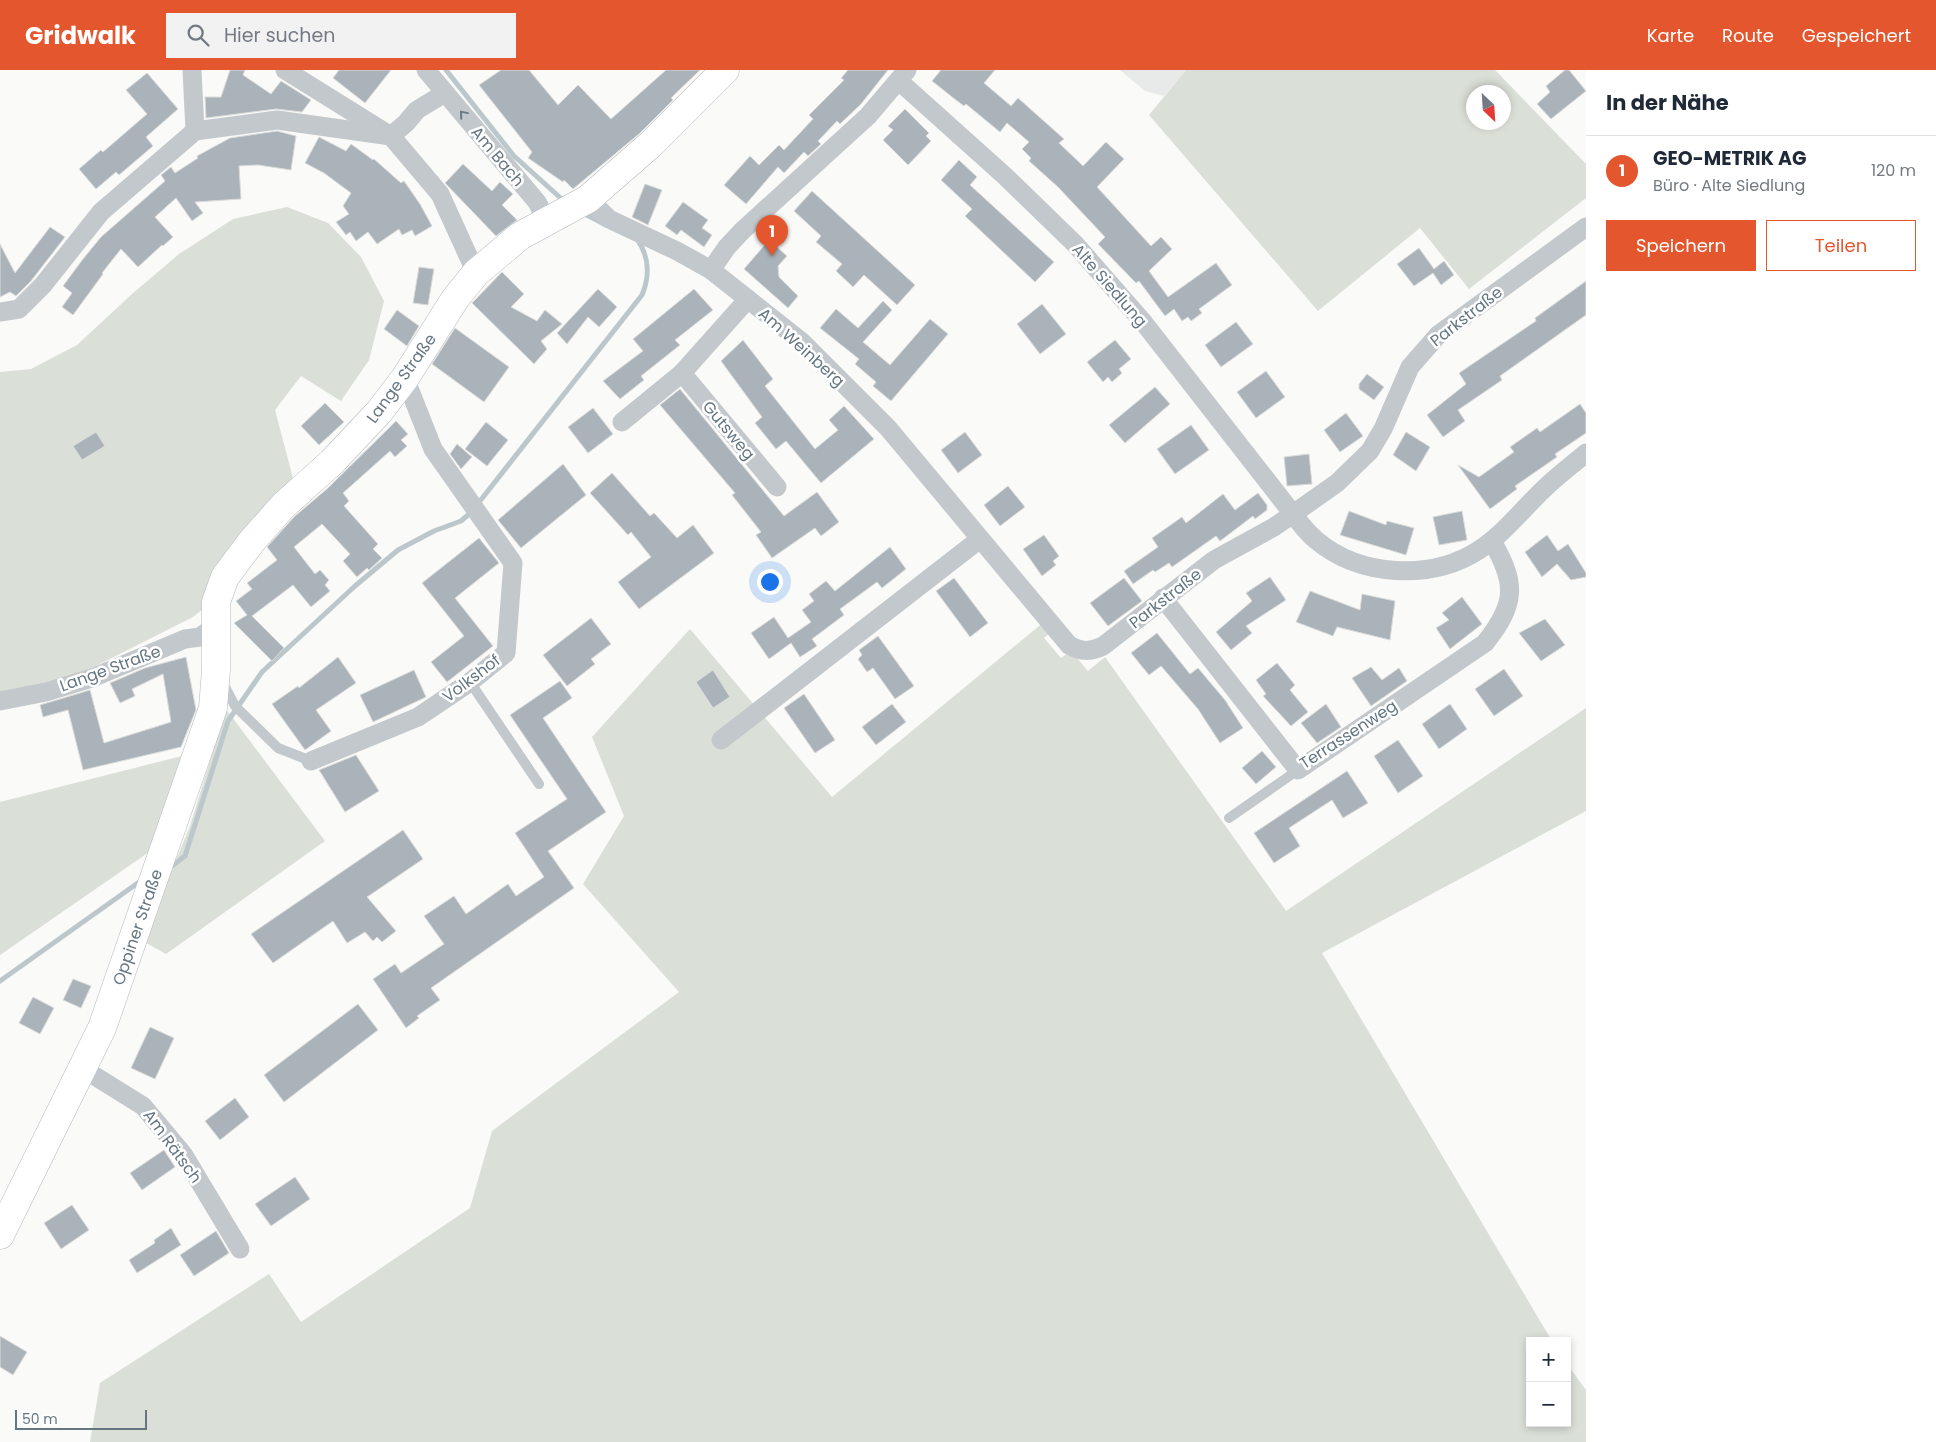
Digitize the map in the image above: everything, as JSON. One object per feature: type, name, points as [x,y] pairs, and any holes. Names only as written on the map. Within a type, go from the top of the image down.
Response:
[{"type":"street","points":[[192,70],[195,131]]},
{"type":"street","points":[[285,70],[390,136],[440,194],[476,273]]},
{"type":"street","name":"Am Bach","points":[[426,70],[536,202],[568,210]]},
{"type":"street","name":"Lange Straße","points":[[0,700],[46,692],[92,678],[185,639],[200,637],[215,614],[225,577],[252,541],[283,506],[332,462],[380,412],[405,378],[454,299],[476,273],[520,236],[568,210],[651,144],[725,70]]},
{"type":"street","name":"Alte Siedlung","points":[[711,270],[727,247],[742,231],[817,165],[868,116],[903,76],[1075,244],[1144,323],[1293,514]]},
{"type":"street","points":[[0,312],[19,309],[42,286],[101,212],[195,131],[278,120],[390,136],[406,123],[417,110],[445,93]]},
{"type":"street","name":"Am Weinberg","points":[[568,210],[609,218],[711,270],[802,342],[888,428],[1069,645],[1078,650],[1088,651]]},
{"type":"street","name":"Parkstraße","points":[[1088,651],[1103,646],[1214,560],[1274,527],[1337,483],[1370,451],[1383,429],[1410,367],[1438,336],[1586,226]]},
{"type":"street","points":[[622,422],[682,372],[748,299]]},
{"type":"street","name":"Gutsweg","points":[[682,372],[777,487]]},
{"type":"street","name":"Volkshof","points":[[311,761],[418,717],[470,682],[506,652],[513,563],[433,449],[405,378]]},
{"type":"street","points":[[1293,514],[1316,540],[1334,552],[1361,564],[1391,571],[1412,571],[1450,564],[1478,551],[1492,540],[1549,484],[1586,454]]},
{"type":"street","points":[[721,740],[980,539]]},
{"type":"street","name":"Terrassenweg","points":[[1163,598],[1298,770],[1485,644],[1502,622],[1511,590],[1507,566],[1492,540]]},
{"type":"street","name":"Oppiner Straße","points":[[0,1235],[102,1028],[213,708],[216,670],[215,614]]},
{"type":"street","name":"Am Rätsch","points":[[82,1068],[143,1106],[183,1154],[240,1249]]},
{"type":"lane","name":"Volkshof","points":[[216,670],[235,706],[278,748],[311,761]]},
{"type":"lane","points":[[470,682],[539,784]]},
{"type":"lane","points":[[1229,818],[1298,770]]},
{"type":"shaded area","points":[[1120,70],[1186,70],[1164,96],[1145,91]]},
{"type":"shaded area","points":[[1186,70],[1495,70],[1510,85],[1466,85],[1466,130],[1511,130],[1511,87],[1586,164],[1586,198],[1469,289],[1420,228],[1318,311],[1149,115]]},
{"type":"shaded area","points":[[287,207],[328,223],[361,257],[384,301],[369,360],[341,401],[301,376],[275,410],[294,482],[213,601],[193,617],[86,671],[0,697],[0,372],[31,369],[77,345],[179,254],[233,219]]},
{"type":"shaded area","points":[[1045,621],[1053,630],[1044,638],[1061,658],[1071,651],[1088,671],[1105,657],[1286,911],[1586,708],[1586,811],[1322,953],[1550,1337],[1526,1337],[1526,1427],[1571,1427],[1571,1369],[1586,1390],[1586,1442],[90,1442],[100,1383],[269,1274],[301,1322],[470,1208],[492,1131],[679,992],[583,884],[624,816],[592,737],[690,629],[832,797]]},
{"type":"shaded area","points":[[226,709],[325,841],[166,954],[143,941],[190,826]]},
{"type":"shaded area","points":[[186,755],[152,850],[0,955],[0,802]]},
{"type":"building","points":[[230,70],[245,70],[243,75],[271,94],[281,81],[311,100],[302,112],[276,109],[206,118],[205,97],[221,97]]},
{"type":"building","points":[[339,70],[391,70],[365,103],[333,78]]},
{"type":"building","points":[[501,70],[529,70],[558,105],[578,85],[611,119],[666,70],[700,70],[671,98],[673,100],[640,133],[573,189],[564,180],[563,182],[528,158],[532,152],[479,85]]},
{"type":"building","points":[[848,70],[888,70],[861,104],[840,124],[837,121],[818,141],[821,144],[808,156],[804,152],[784,173],[778,167],[746,204],[724,185],[750,156],[759,165],[779,145],[784,150],[813,119],[809,115],[844,80],[841,78]]},
{"type":"building","points":[[941,70],[995,70],[984,83],[1011,106],[1018,98],[1064,139],[1059,143],[1083,166],[1106,142],[1124,159],[1097,187],[1151,246],[1161,237],[1172,249],[1149,271],[1168,297],[1216,263],[1232,285],[1199,309],[1202,313],[1191,321],[1188,317],[1182,321],[1174,309],[1165,316],[1139,281],[1136,283],[1098,244],[1105,237],[1058,187],[1029,161],[1031,158],[1022,149],[1029,142],[1007,123],[1000,132],[966,104],[964,106],[932,81]]},
{"type":"building","points":[[1565,70],[1569,70],[1586,91],[1551,119],[1537,104],[1550,92],[1546,86]]},
{"type":"building","points":[[147,73],[178,109],[146,137],[153,146],[119,175],[116,172],[96,189],[79,169],[101,150],[103,152],[147,114],[126,90]]},
{"type":"building","points":[[905,109],[929,133],[926,136],[931,141],[908,165],[883,140],[893,130],[888,126]]},
{"type":"building","points":[[277,131],[296,136],[291,170],[258,165],[239,166],[241,199],[195,202],[203,213],[192,221],[176,198],[155,217],[173,237],[138,267],[121,249],[73,315],[62,307],[72,293],[63,286],[83,259],[101,237],[165,181],[161,175],[171,167],[175,173],[198,158],[197,156],[230,138]]},
{"type":"building","points":[[319,137],[346,151],[351,144],[374,159],[401,183],[404,181],[432,226],[415,236],[412,230],[402,235],[399,229],[377,244],[368,232],[356,241],[350,232],[346,235],[336,222],[349,214],[343,206],[351,193],[324,173],[305,163]]},
{"type":"building","points":[[959,160],[977,177],[970,185],[1054,262],[1035,282],[965,216],[972,209],[941,180]]},
{"type":"building","points":[[463,164],[492,191],[500,182],[513,194],[502,205],[517,220],[496,236],[445,183]]},
{"type":"building","points":[[645,184],[662,190],[648,225],[632,217]]},
{"type":"building","points":[[812,191],[915,285],[897,305],[864,275],[853,287],[836,271],[842,264],[816,242],[821,236],[794,211]]},
{"type":"building","points":[[683,202],[708,220],[702,228],[712,235],[704,247],[681,230],[677,235],[665,226]]},
{"type":"building","points":[[50,227],[65,237],[31,281],[16,296],[10,292],[0,297],[0,244],[15,273]]},
{"type":"building","points":[[769,240],[787,256],[778,266],[779,277],[798,296],[788,308],[744,269]]},
{"type":"building","points":[[1419,248],[1434,269],[1444,261],[1454,275],[1441,285],[1433,273],[1414,286],[1397,264]]},
{"type":"building","points":[[419,267],[434,269],[428,305],[413,303]]},
{"type":"building","points":[[502,272],[524,294],[511,307],[537,321],[545,310],[562,324],[541,341],[547,349],[534,364],[472,303]]},
{"type":"building","points":[[1586,281],[1586,315],[1500,376],[1502,380],[1458,410],[1465,421],[1443,437],[1427,415],[1466,384],[1459,373],[1536,321],[1535,318]]},
{"type":"building","points":[[598,289],[617,307],[599,327],[588,317],[567,344],[557,333]]},
{"type":"building","points":[[694,289],[713,310],[675,340],[680,345],[641,376],[644,380],[620,399],[603,381],[643,351],[633,339]]},
{"type":"building","points":[[883,301],[892,310],[863,342],[890,365],[930,319],[948,334],[891,401],[873,386],[876,382],[855,364],[859,359],[820,328],[836,309],[858,328]]},
{"type":"building","points":[[1042,304],[1066,334],[1040,354],[1017,324]]},
{"type":"building","points":[[397,310],[419,326],[407,346],[384,329]]},
{"type":"building","points":[[1236,322],[1253,344],[1221,367],[1205,345]]},
{"type":"building","points":[[455,328],[509,367],[484,402],[432,364]]},
{"type":"building","points":[[743,340],[773,379],[765,386],[815,449],[838,430],[829,420],[844,406],[874,439],[821,483],[786,441],[776,449],[755,423],[762,417],[721,361]]},
{"type":"building","points":[[1115,340],[1131,359],[1119,369],[1122,373],[1112,382],[1108,377],[1103,382],[1087,362]]},
{"type":"building","points":[[1266,371],[1285,397],[1256,418],[1237,392]]},
{"type":"building","points":[[1367,374],[1384,387],[1374,400],[1359,389],[1359,384]]},
{"type":"building","points":[[1155,387],[1170,404],[1125,443],[1109,425]]},
{"type":"building","points":[[680,389],[784,516],[817,492],[839,522],[821,536],[815,528],[772,558],[756,535],[761,532],[732,495],[735,493],[660,405]]},
{"type":"building","points":[[325,403],[344,422],[319,445],[301,426]]},
{"type":"building","points":[[1580,404],[1586,413],[1586,433],[1555,454],[1557,457],[1515,486],[1517,489],[1490,509],[1458,465],[1479,477],[1514,452],[1510,447],[1537,428],[1540,432]]},
{"type":"building","points":[[593,408],[613,434],[588,453],[568,427]]},
{"type":"building","points":[[1346,413],[1363,436],[1340,452],[1324,430]]},
{"type":"building","points":[[396,421],[408,434],[401,440],[407,446],[395,457],[390,451],[343,493],[349,501],[344,506],[378,544],[373,549],[382,558],[369,570],[367,568],[357,577],[343,561],[350,554],[322,524],[294,547],[315,574],[320,570],[329,580],[325,585],[330,591],[311,607],[293,585],[252,616],[284,648],[272,661],[234,623],[247,615],[236,601],[252,589],[247,583],[277,560],[267,547],[294,517],[328,488]]},
{"type":"building","points":[[486,422],[508,440],[487,466],[465,449]]},
{"type":"building","points":[[1191,425],[1209,450],[1175,474],[1157,449]]},
{"type":"building","points":[[96,432],[105,446],[82,460],[73,446]]},
{"type":"building","points":[[965,432],[982,455],[958,473],[941,450]]},
{"type":"building","points":[[1406,432],[1430,447],[1416,471],[1393,455]]},
{"type":"building","points":[[457,444],[472,457],[461,469],[450,454]]},
{"type":"building","points":[[1309,454],[1312,484],[1287,486],[1284,457]]},
{"type":"building","points":[[563,464],[586,495],[521,548],[498,520]]},
{"type":"building","points":[[612,473],[650,516],[654,513],[677,538],[693,525],[714,553],[639,609],[618,582],[651,557],[631,532],[628,535],[590,493]]},
{"type":"building","points":[[1008,486],[1025,507],[1000,526],[984,505]]},
{"type":"building","points":[[1258,493],[1267,505],[1267,510],[1255,519],[1253,516],[1220,541],[1216,536],[1172,567],[1169,563],[1155,572],[1153,570],[1133,584],[1124,571],[1158,547],[1152,538],[1182,517],[1186,523],[1223,494],[1235,510]]},
{"type":"building","points":[[1349,511],[1386,525],[1387,521],[1414,528],[1406,555],[1340,535]]},
{"type":"building","points":[[1462,511],[1467,540],[1439,545],[1433,517]]},
{"type":"building","points":[[1044,535],[1059,556],[1053,561],[1056,565],[1042,576],[1023,549]]},
{"type":"building","points":[[1547,535],[1558,551],[1568,544],[1586,573],[1586,577],[1571,580],[1557,564],[1542,577],[1525,552]]},
{"type":"building","points":[[479,538],[499,563],[455,598],[493,646],[447,682],[431,662],[464,636],[422,583]]},
{"type":"building","points":[[890,547],[906,569],[882,588],[877,582],[840,609],[844,615],[812,639],[817,646],[800,657],[791,643],[769,659],[751,633],[774,617],[788,638],[811,622],[802,610],[814,601],[809,594],[826,581],[835,591]]},
{"type":"building","points":[[1270,577],[1286,600],[1246,626],[1252,633],[1231,650],[1216,632],[1252,601],[1246,593]]},
{"type":"building","points":[[954,578],[988,623],[970,637],[936,591]]},
{"type":"building","points":[[1124,578],[1142,601],[1108,626],[1090,603]]},
{"type":"building","points":[[1310,591],[1360,610],[1362,594],[1395,601],[1390,640],[1337,627],[1333,636],[1296,622]]},
{"type":"building","points":[[1462,597],[1482,624],[1450,649],[1436,628],[1449,620],[1442,613]]},
{"type":"building","points":[[591,618],[611,644],[591,659],[595,664],[567,686],[543,655]]},
{"type":"building","points":[[1545,619],[1565,645],[1541,661],[1519,633]]},
{"type":"building","points":[[1157,633],[1190,674],[1198,668],[1225,700],[1243,728],[1220,743],[1198,709],[1161,666],[1149,675],[1131,653]]},
{"type":"building","points":[[878,636],[914,686],[895,699],[873,668],[867,672],[858,659],[862,655],[859,650]]},
{"type":"building","points":[[186,657],[196,710],[181,747],[83,770],[68,710],[43,717],[40,705],[90,690],[104,743],[171,722],[163,674],[132,689],[135,696],[120,703],[110,683],[145,668]]},
{"type":"building","points":[[338,657],[356,683],[316,710],[331,731],[305,750],[272,704],[298,686],[299,688]]},
{"type":"building","points":[[1277,663],[1295,685],[1290,690],[1308,712],[1291,726],[1263,696],[1266,694],[1256,680]]},
{"type":"building","points":[[1371,667],[1382,680],[1399,668],[1407,681],[1371,706],[1352,678]]},
{"type":"building","points":[[1504,669],[1523,696],[1494,716],[1475,689]]},
{"type":"building","points":[[414,670],[426,697],[373,722],[360,695]]},
{"type":"building","points":[[713,670],[730,697],[713,708],[696,682]]},
{"type":"building","points":[[560,681],[572,698],[543,718],[606,812],[548,851],[574,888],[431,988],[440,1000],[417,1016],[419,1018],[406,1028],[373,979],[395,964],[401,973],[444,944],[424,916],[454,896],[466,914],[508,884],[516,896],[544,877],[515,833],[567,799],[510,715]]},
{"type":"building","points":[[804,694],[835,740],[815,753],[784,708]]},
{"type":"building","points":[[892,704],[906,722],[876,745],[862,727]]},
{"type":"building","points":[[1326,704],[1341,727],[1317,743],[1301,723]]},
{"type":"building","points":[[1450,704],[1467,729],[1439,749],[1422,724]]},
{"type":"building","points":[[1398,740],[1423,776],[1398,793],[1374,756]]},
{"type":"building","points":[[1262,751],[1276,767],[1256,784],[1242,768]]},
{"type":"building","points":[[356,755],[379,791],[345,812],[319,770]]},
{"type":"building","points":[[1347,771],[1368,803],[1343,818],[1332,800],[1289,828],[1300,846],[1274,863],[1254,833]]},
{"type":"building","points":[[403,830],[423,859],[367,897],[396,931],[382,942],[377,937],[373,941],[365,932],[347,943],[333,921],[273,963],[251,934]]},
{"type":"building","points":[[73,979],[91,986],[81,1008],[63,1000]]},
{"type":"building","points":[[33,997],[54,1008],[40,1034],[19,1023]]},
{"type":"building","points":[[358,1004],[378,1030],[284,1102],[264,1075]]},
{"type":"building","points":[[150,1027],[174,1038],[155,1079],[131,1068]]},
{"type":"building","points":[[235,1098],[249,1117],[220,1140],[205,1121]]},
{"type":"building","points":[[164,1150],[175,1167],[142,1190],[130,1173]]},
{"type":"building","points":[[295,1177],[310,1199],[271,1226],[255,1204]]},
{"type":"building","points":[[72,1205],[89,1230],[61,1249],[44,1223]]},
{"type":"building","points":[[171,1228],[181,1245],[137,1273],[129,1260],[155,1243],[154,1240]]},
{"type":"building","points":[[216,1231],[229,1253],[194,1276],[180,1255]]},
{"type":"building","points":[[0,1336],[27,1352],[13,1375],[0,1367]]},
{"type":"waterway","points":[[446,70],[514,156],[565,202]]},
{"type":"waterway","points":[[583,213],[604,224]]},
{"type":"waterway","points":[[480,501],[642,295],[645,288],[647,266],[644,252],[637,239]]},
{"type":"waterway","points":[[172,866],[185,856],[228,721],[262,672],[355,586],[398,550],[434,531],[461,521],[468,515]]},
{"type":"waterway","points":[[0,981],[142,880]]},
{"type":"place","name":"GEO-METRIK AG","points":[[772,256]]}]
